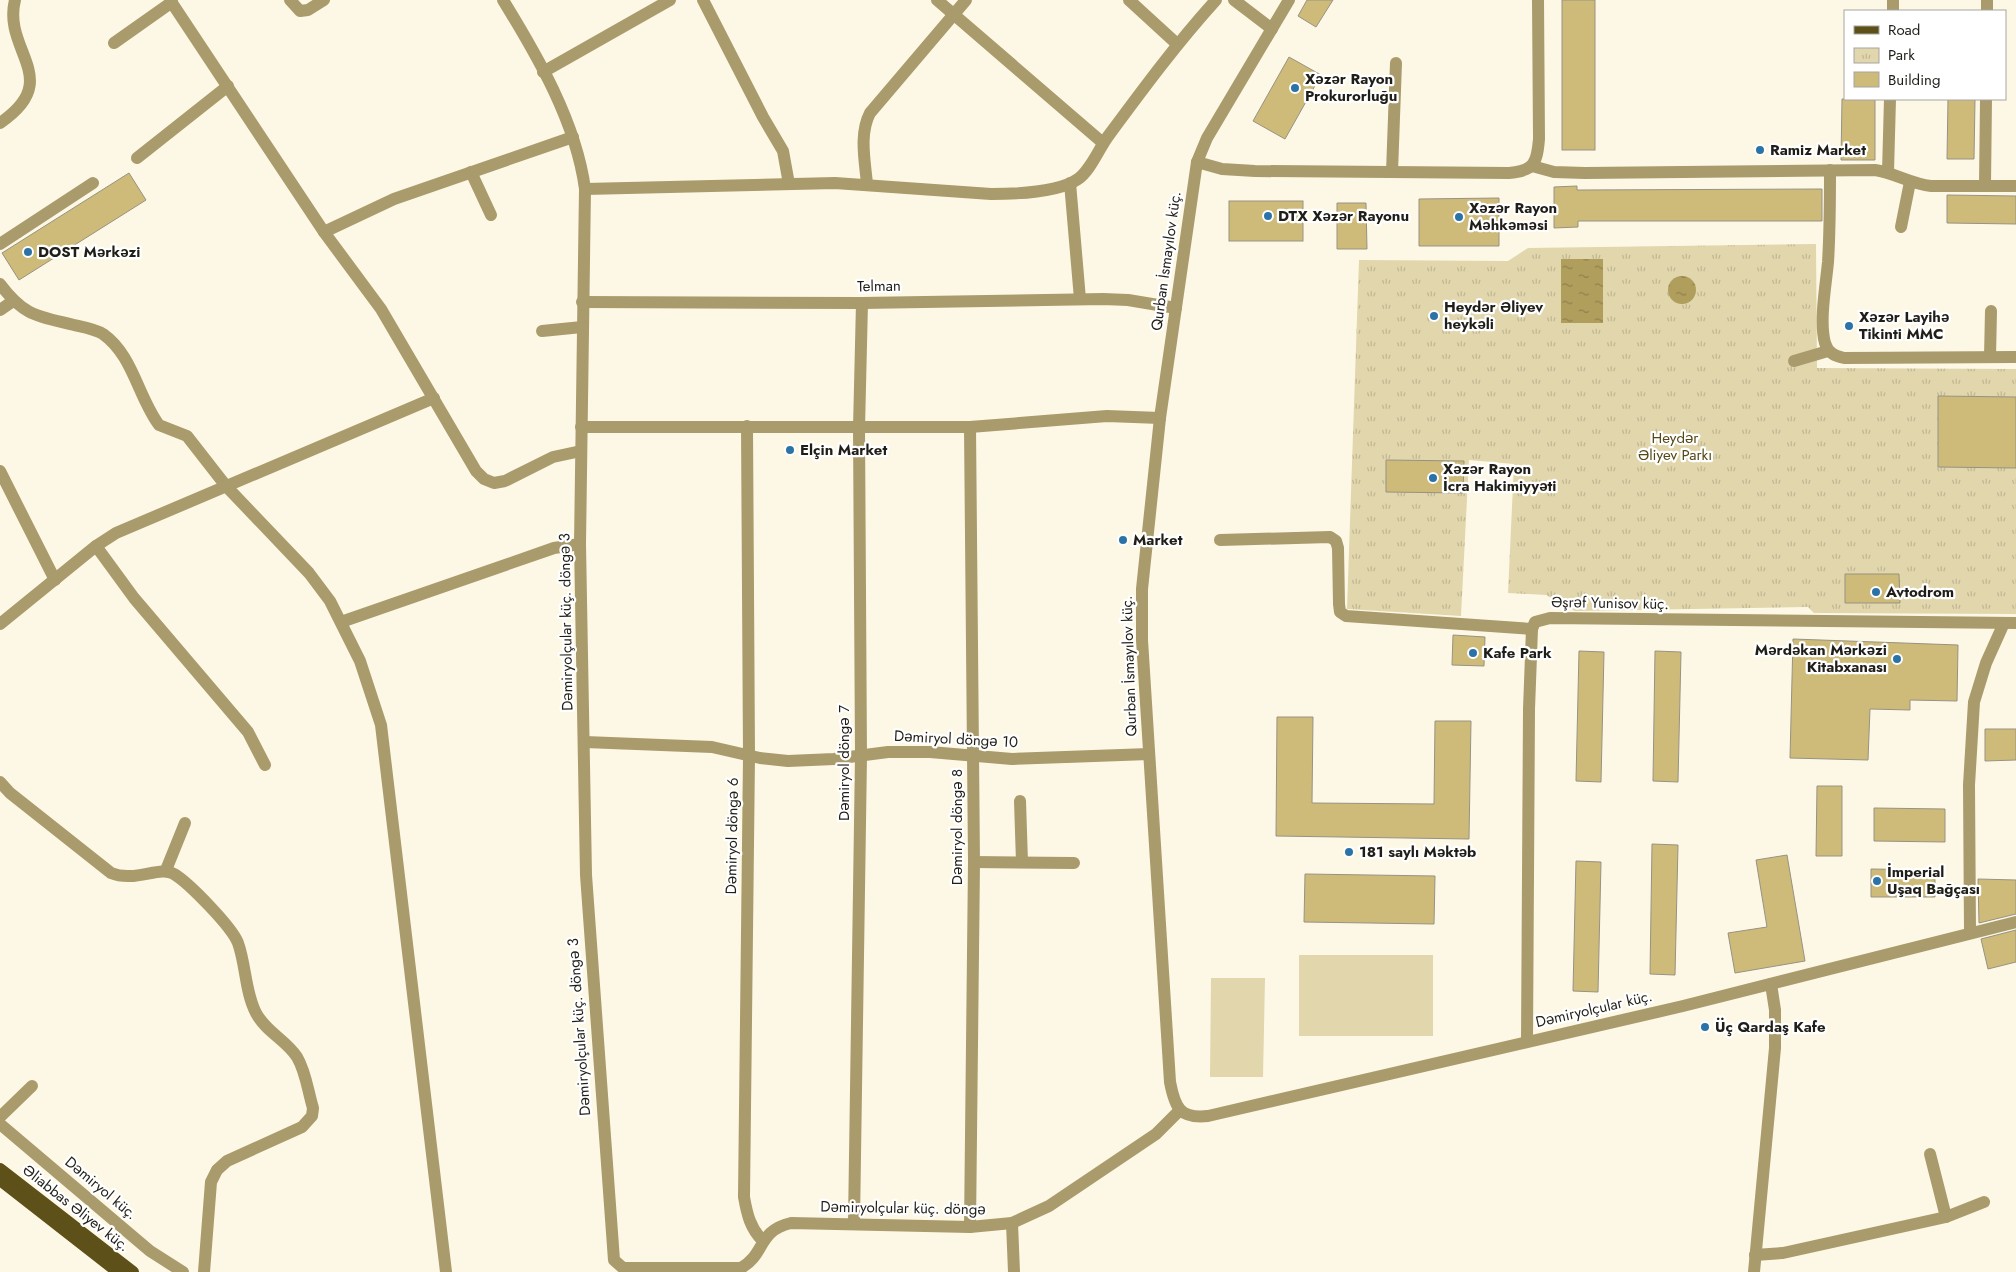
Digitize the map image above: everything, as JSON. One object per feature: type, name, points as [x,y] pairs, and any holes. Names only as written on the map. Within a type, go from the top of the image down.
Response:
[{"type":"main road","name":"Əliabbas Əliyev küç.","points":[[0,1169],[133,1272]]},
{"type":"main road","points":[[0,1180],[118,1272]]},
{"type":"street","points":[[0,123],[18,111],[25,101],[30,80],[30,70],[13,20],[12,11],[15,0]]},
{"type":"street","points":[[290,0],[300,11],[308,10],[324,0]]},
{"type":"street","name":"Dəmiryolçular küç. döngə 3","points":[[503,0],[543,72],[573,137],[584,190],[580,544],[588,932],[614,1260]]},
{"type":"street","points":[[543,72],[670,0]]},
{"type":"street","points":[[704,0],[762,117],[783,151],[789,184]]},
{"type":"street","points":[[937,0],[1103,143]]},
{"type":"street","points":[[867,184],[865,122],[870,113],[966,0]]},
{"type":"street","points":[[1129,0],[1177,44]]},
{"type":"street","points":[[584,190],[789,184],[867,184],[991,194],[1033,191],[1070,183],[1082,176],[1103,143],[1177,44],[1216,0]]},
{"type":"street","points":[[1234,0],[1272,29]]},
{"type":"street","name":"Qurban İsmayılov küç.","points":[[1180,1110],[1172,1096],[1170,1082],[1148,754],[1141,616],[1160,418],[1197,162],[1207,138],[1289,0]]},
{"type":"street","points":[[1197,162],[1237,170],[1509,173],[1525,170],[1532,166],[1538,151],[1539,139],[1538,0]]},
{"type":"street","points":[[114,44],[171,1],[324,232],[381,309],[476,471],[484,479],[494,483],[505,481],[553,457],[581,451]]},
{"type":"street","points":[[1392,172],[1396,63]]},
{"type":"street","points":[[137,158],[228,86]]},
{"type":"street","points":[[1888,172],[1890,100]]},
{"type":"street","points":[[1985,185],[1986,100]]},
{"type":"street","points":[[324,232],[394,199],[573,137]]},
{"type":"street","points":[[1532,166],[1554,172],[1585,173],[1875,170],[1888,172],[1910,182],[1930,186],[2016,186]]},
{"type":"street","points":[[1830,170],[1829,237],[1823,322],[1825,343],[1828,351],[1844,358],[2016,357]]},
{"type":"street","points":[[471,172],[491,215]]},
{"type":"street","points":[[1901,227],[1910,182]]},
{"type":"street","points":[[0,244],[93,183]]},
{"type":"street","points":[[1070,183],[1080,299]]},
{"type":"street","points":[[0,284],[13,302],[36,316],[101,333],[113,342],[125,359],[159,425],[187,436],[226,486],[309,573],[330,601],[342,622],[360,662],[381,725],[446,1272]]},
{"type":"street","name":"Telman","points":[[582,302],[862,302],[1080,299],[1128,300],[1176,308]]},
{"type":"street","points":[[0,310],[13,302]]},
{"type":"street","name":"Dəmiryol döngə 7","points":[[854,1223],[861,756],[859,428],[862,302]]},
{"type":"street","points":[[1990,357],[1991,311]]},
{"type":"street","points":[[542,331],[582,327]]},
{"type":"street","points":[[1794,361],[1828,351]]},
{"type":"street","points":[[0,624],[96,546],[135,524],[434,398]]},
{"type":"street","points":[[581,427],[970,427],[1106,416],[1160,418]]},
{"type":"street","name":"Dəmiryol döngə 6","points":[[747,426],[749,756],[744,1198],[754,1233],[762,1240]]},
{"type":"street","name":"Dəmiryol döngə 8","points":[[970,427],[974,756],[970,1227]]},
{"type":"street","points":[[0,471],[55,580]]},
{"type":"street","points":[[1220,540],[1330,537],[1336,541],[1338,548],[1338,604],[1340,612],[1346,616],[1532,629],[1527,1041]]},
{"type":"street","points":[[342,622],[554,548],[580,544]]},
{"type":"street","points":[[96,546],[134,598],[248,732],[265,765]]},
{"type":"street","name":"Əşrəf Yunisov küç.","points":[[1532,629],[1535,622],[1540,619],[1550,618],[2010,623]]},
{"type":"street","points":[[1970,932],[1969,785],[1974,702],[1986,664],[2010,623]]},
{"type":"street","name":"Dəmiryol döngə 10","points":[[585,742],[705,746],[749,756],[788,761],[898,752],[1012,759],[1148,754]]},
{"type":"street","points":[[0,782],[112,873],[123,878],[133,878],[166,870],[173,873],[194,891],[231,931],[238,942],[256,1013],[268,1030],[298,1058],[313,1108],[312,1116],[302,1127],[227,1161],[217,1170],[211,1182],[204,1272]]},
{"type":"street","points":[[1020,801],[1022,862]]},
{"type":"street","points":[[166,870],[185,823]]},
{"type":"street","points":[[974,862],[1074,862]]},
{"type":"street","name":"Dəmiryolçular küç.","points":[[1180,1110],[1191,1116],[1208,1116],[1771,984],[1970,932],[2016,922]]},
{"type":"street","points":[[1754,1272],[1775,1048],[1775,1010],[1771,984]]},
{"type":"street","points":[[0,1116],[32,1086]]},
{"type":"street","name":"Dəmiryolçular küç. döngə","points":[[614,1260],[623,1268],[741,1268],[755,1257],[762,1240],[771,1231],[791,1223],[970,1227],[1012,1223],[1049,1206],[1156,1134],[1180,1110]]},
{"type":"street","name":"Dəmiryol küç.","points":[[0,1124],[150,1251],[183,1272]]},
{"type":"street","points":[[1930,1154],[1946,1217]]},
{"type":"street","points":[[1755,1255],[1783,1253],[1946,1217],[1984,1202]]},
{"type":"street","points":[[1012,1223],[1014,1272]]},
{"type":"green space","name":"Heydər Əliyev Parkı","points":[[1816,244],[1817,368],[2016,369],[2016,614],[1814,613],[1808,607],[1575,611],[1546,595],[1508,593],[1514,464],[1469,460],[1461,616],[1347,609],[1359,260],[1508,261],[1528,248]]},
{"type":"green space","points":[[1299,955],[1433,955],[1433,1036],[1299,1036]]},
{"type":"green space","points":[[1211,978],[1265,978],[1263,1077],[1210,1077]]},
{"type":"water","points":[[1561,259],[1603,259],[1603,323],[1561,323]]},
{"type":"water","points":[[1682,276],[1692,280],[1696,290],[1692,300],[1682,304],[1672,300],[1668,290],[1672,280]]},
{"type":"building","points":[[1307,0],[1333,0],[1316,27],[1298,16]]},
{"type":"building","points":[[1562,0],[1595,0],[1595,150],[1562,150]]},
{"type":"building","points":[[1289,57],[1321,75],[1285,139],[1253,121]]},
{"type":"building","points":[[1842,99],[1875,100],[1875,160],[1841,160]]},
{"type":"building","points":[[1948,100],[1975,100],[1974,159],[1947,159]]},
{"type":"building","points":[[129,173],[146,200],[19,280],[2,253]]},
{"type":"building","points":[[1577,186],[1577,190],[1822,189],[1822,221],[1578,221],[1578,227],[1554,228],[1554,187]]},
{"type":"building","points":[[1947,195],[2016,196],[2016,224],[1947,223]]},
{"type":"building","points":[[1499,198],[1499,246],[1419,246],[1419,199]]},
{"type":"building","points":[[1229,201],[1303,201],[1303,241],[1229,241]]},
{"type":"building","points":[[1337,203],[1366,203],[1367,249],[1337,249]]},
{"type":"building","points":[[1938,396],[2016,397],[2016,468],[1938,467]]},
{"type":"building","points":[[1386,460],[1464,461],[1463,493],[1386,492]]},
{"type":"building","points":[[1845,574],[1899,574],[1900,603],[1845,603]]},
{"type":"building","points":[[1453,635],[1485,637],[1484,666],[1452,665]]},
{"type":"building","points":[[1793,639],[1958,645],[1957,701],[1910,700],[1910,710],[1870,709],[1868,760],[1790,758]]},
{"type":"building","points":[[1579,651],[1604,652],[1601,782],[1576,781]]},
{"type":"building","points":[[1655,651],[1681,652],[1678,782],[1653,781]]},
{"type":"building","points":[[1277,717],[1313,717],[1312,803],[1434,804],[1435,721],[1471,721],[1469,839],[1276,836]]},
{"type":"building","points":[[1985,729],[2016,729],[2016,760],[1985,761]]},
{"type":"building","points":[[1817,786],[1842,786],[1842,856],[1816,856]]},
{"type":"building","points":[[1874,808],[1945,809],[1945,842],[1874,841]]},
{"type":"building","points":[[1652,844],[1678,845],[1675,975],[1650,974]]},
{"type":"building","points":[[1787,855],[1805,961],[1735,973],[1728,933],[1767,927],[1756,860]]},
{"type":"building","points":[[1576,861],[1601,862],[1598,992],[1573,991]]},
{"type":"building","points":[[1871,869],[1935,870],[1935,897],[1871,897]]},
{"type":"building","points":[[1305,874],[1435,876],[1434,924],[1304,922]]},
{"type":"building","points":[[1978,879],[2016,880],[2016,914],[1979,923]]},
{"type":"building","points":[[2016,930],[2016,962],[1988,969],[1981,939]]},
{"type":"place","name":"Xəzər Rayon Prokurorluğu","points":[[1295,88]]},
{"type":"place","name":"Ramiz Market","points":[[1760,150]]},
{"type":"place","name":"DTX Xəzər Rayonu","points":[[1268,216]]},
{"type":"place","name":"Xəzər Rayon Məhkəməsi","points":[[1459,217]]},
{"type":"place","name":"DOST Mərkəzi","points":[[28,252]]},
{"type":"place","name":"Heydər Əliyev heykəli","points":[[1434,316]]},
{"type":"place","name":"Xəzər Layihə Tikinti MMC","points":[[1849,326]]},
{"type":"place","name":"Elçin Market","points":[[790,450]]},
{"type":"place","name":"Xəzər Rayon İcra Hakimiyyəti","points":[[1433,478]]},
{"type":"place","name":"Market","points":[[1123,540]]},
{"type":"place","name":"Avtodrom","points":[[1876,592]]},
{"type":"place","name":"Kafe Park","points":[[1473,653]]},
{"type":"place","name":"Mərdəkan Mərkəzi Kitabxanası","points":[[1897,659]]},
{"type":"place","name":"181 saylı Məktəb","points":[[1349,852]]},
{"type":"place","name":"İmperial Uşaq Bağçası","points":[[1877,881]]},
{"type":"place","name":"Üç Qardaş Kafe","points":[[1705,1027]]}]
